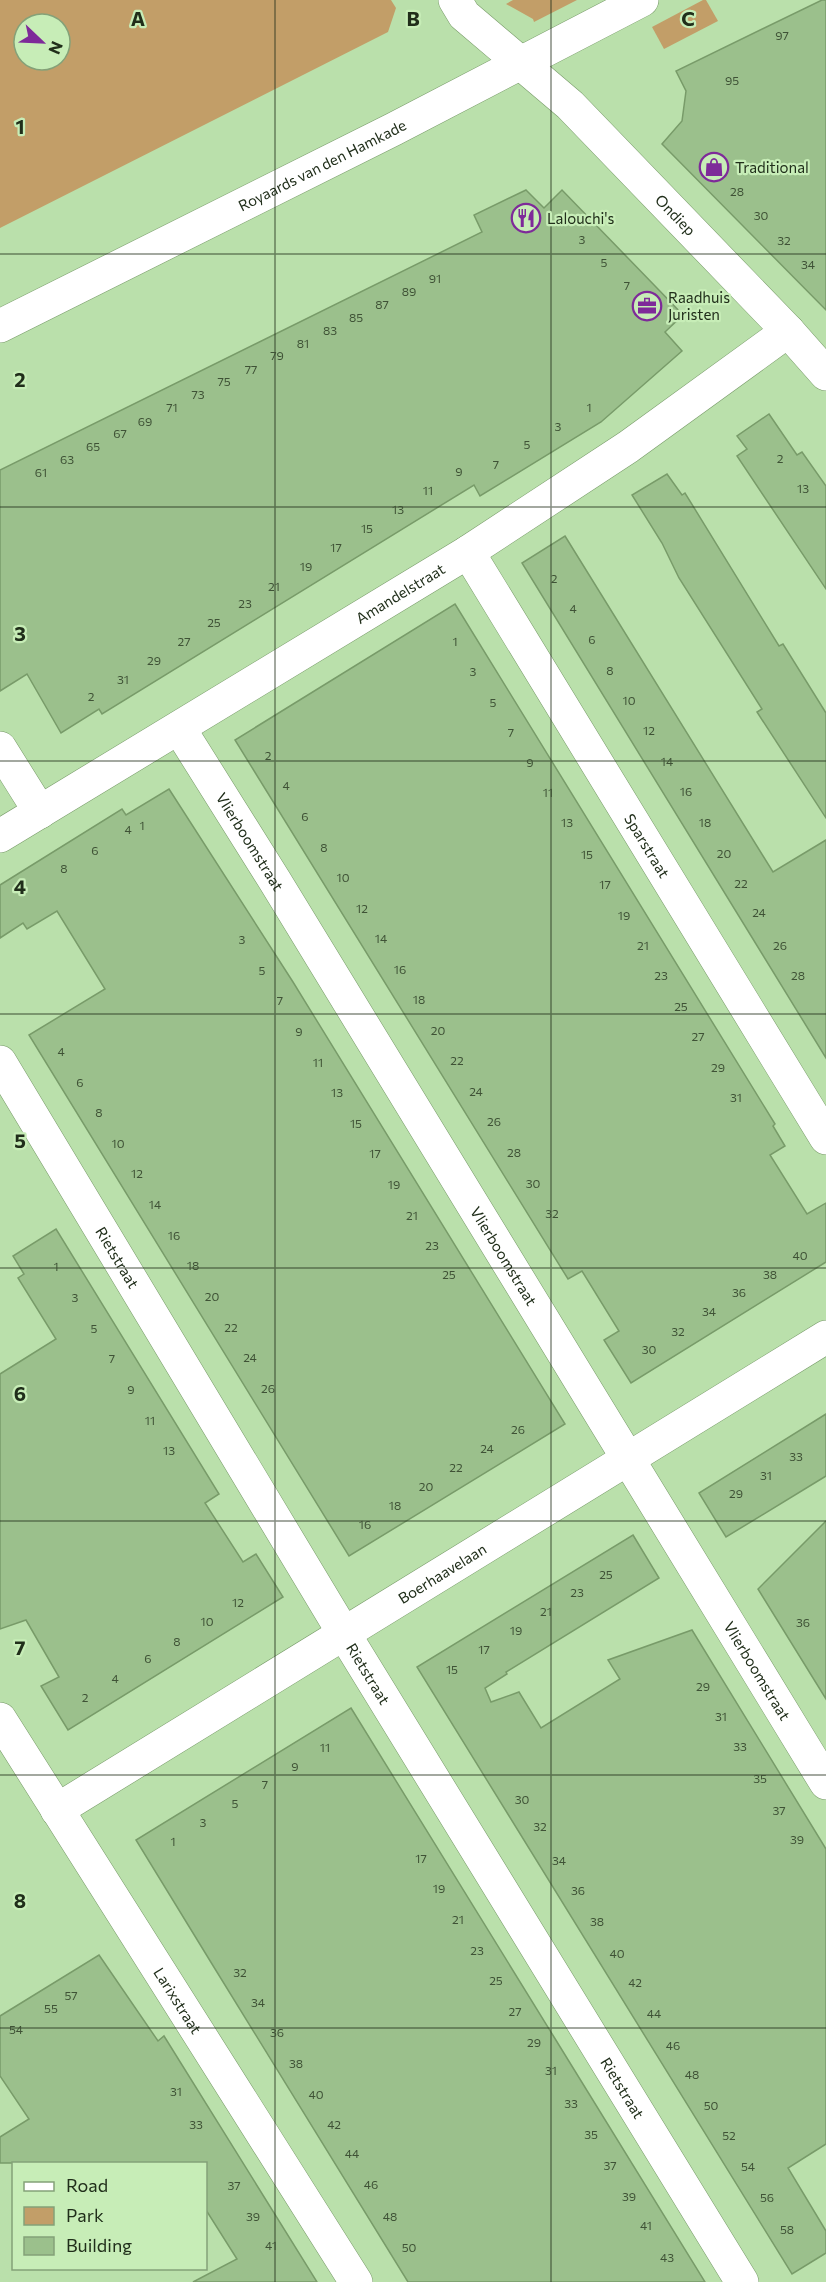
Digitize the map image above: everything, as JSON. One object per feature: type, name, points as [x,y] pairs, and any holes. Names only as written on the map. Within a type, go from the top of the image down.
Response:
[{"type":"street","name":"Ondiep","points":[[455,0],[464,15],[570,105],[788,331],[826,374]]},
{"type":"street","name":"Royaards van den Hamkade","points":[[0,326],[394,129],[642,0]]},
{"type":"street","name":"Amandelstraat","points":[[0,836],[468,552],[628,447],[788,331]]},
{"type":"street","name":"Sparstraat","points":[[468,552],[826,1138]]},
{"type":"street","name":"Vlierboomstraat","points":[[179,728],[275,881],[826,1783]]},
{"type":"street","points":[[0,748],[40,812]]},
{"type":"street","name":"Rietstraat","points":[[0,1062],[343,1632],[742,2282]]},
{"type":"street","name":"Boerhaavelaan","points":[[57,1810],[826,1337]]},
{"type":"street","name":"Larixstraat","points":[[0,1719],[356,2282]]},
{"type":"green space","points":[[0,0],[391,0],[396,8],[388,32],[0,228]]},
{"type":"green space","points":[[513,0],[577,0],[534,22],[533,19],[506,4]]},
{"type":"green space","points":[[706,0],[718,21],[664,49],[652,27]]},
{"type":"building","points":[[826,0],[826,310],[662,144],[682,121],[686,91],[676,71]]},
{"type":"building","points":[[526,190],[544,208],[562,190],[656,287],[683,315],[665,332],[682,351],[601,422],[480,496],[474,485],[102,714],[99,709],[61,733],[27,674],[0,691],[0,470],[482,232],[474,215]]},
{"type":"building","points":[[769,414],[797,455],[802,452],[826,486],[826,589],[737,456],[747,449],[737,436]]},
{"type":"building","points":[[667,474],[682,495],[685,493],[779,646],[783,644],[826,713],[826,818],[757,712],[762,709],[679,578],[662,543],[632,495]]},
{"type":"building","points":[[565,536],[773,872],[826,840],[826,1058],[522,563]]},
{"type":"building","points":[[455,604],[775,1124],[773,1126],[785,1146],[770,1155],[807,1214],[826,1203],[826,1262],[631,1383],[604,1340],[619,1331],[582,1271],[568,1279],[235,740]]},
{"type":"building","points":[[169,789],[293,982],[565,1424],[349,1556],[29,1035],[105,989],[57,911],[27,929],[23,923],[0,938],[0,885],[122,809],[126,815]]},
{"type":"building","points":[[56,1229],[219,1494],[205,1503],[243,1562],[256,1554],[283,1597],[68,1730],[41,1686],[59,1677],[26,1620],[0,1629],[0,1374],[56,1339],[18,1278],[24,1274],[13,1256]]},
{"type":"building","points":[[826,1414],[826,1476],[726,1537],[699,1493]]},
{"type":"building","points":[[826,1521],[826,1699],[758,1589]]},
{"type":"building","points":[[633,1535],[659,1578],[506,1672],[507,1674],[485,1688],[491,1702],[519,1692],[541,1728],[620,1679],[608,1660],[692,1630],[826,1849],[826,2144],[788,2168],[826,2231],[826,2253],[792,2274],[417,1667]]},
{"type":"building","points":[[351,1708],[705,2282],[408,2282],[136,1840]]},
{"type":"building","points":[[99,1955],[158,2041],[164,2036],[317,2282],[193,2282],[237,2259],[207,2212],[207,2162],[0,2163],[0,2137],[29,2119],[0,2076],[0,2016]]},
{"type":"place","name":"Traditional","points":[[714,167]]},
{"type":"place","name":"Lalouchi's","points":[[526,218]]},
{"type":"place","name":"Raadhuis Juristen","points":[[647,306]]}]
